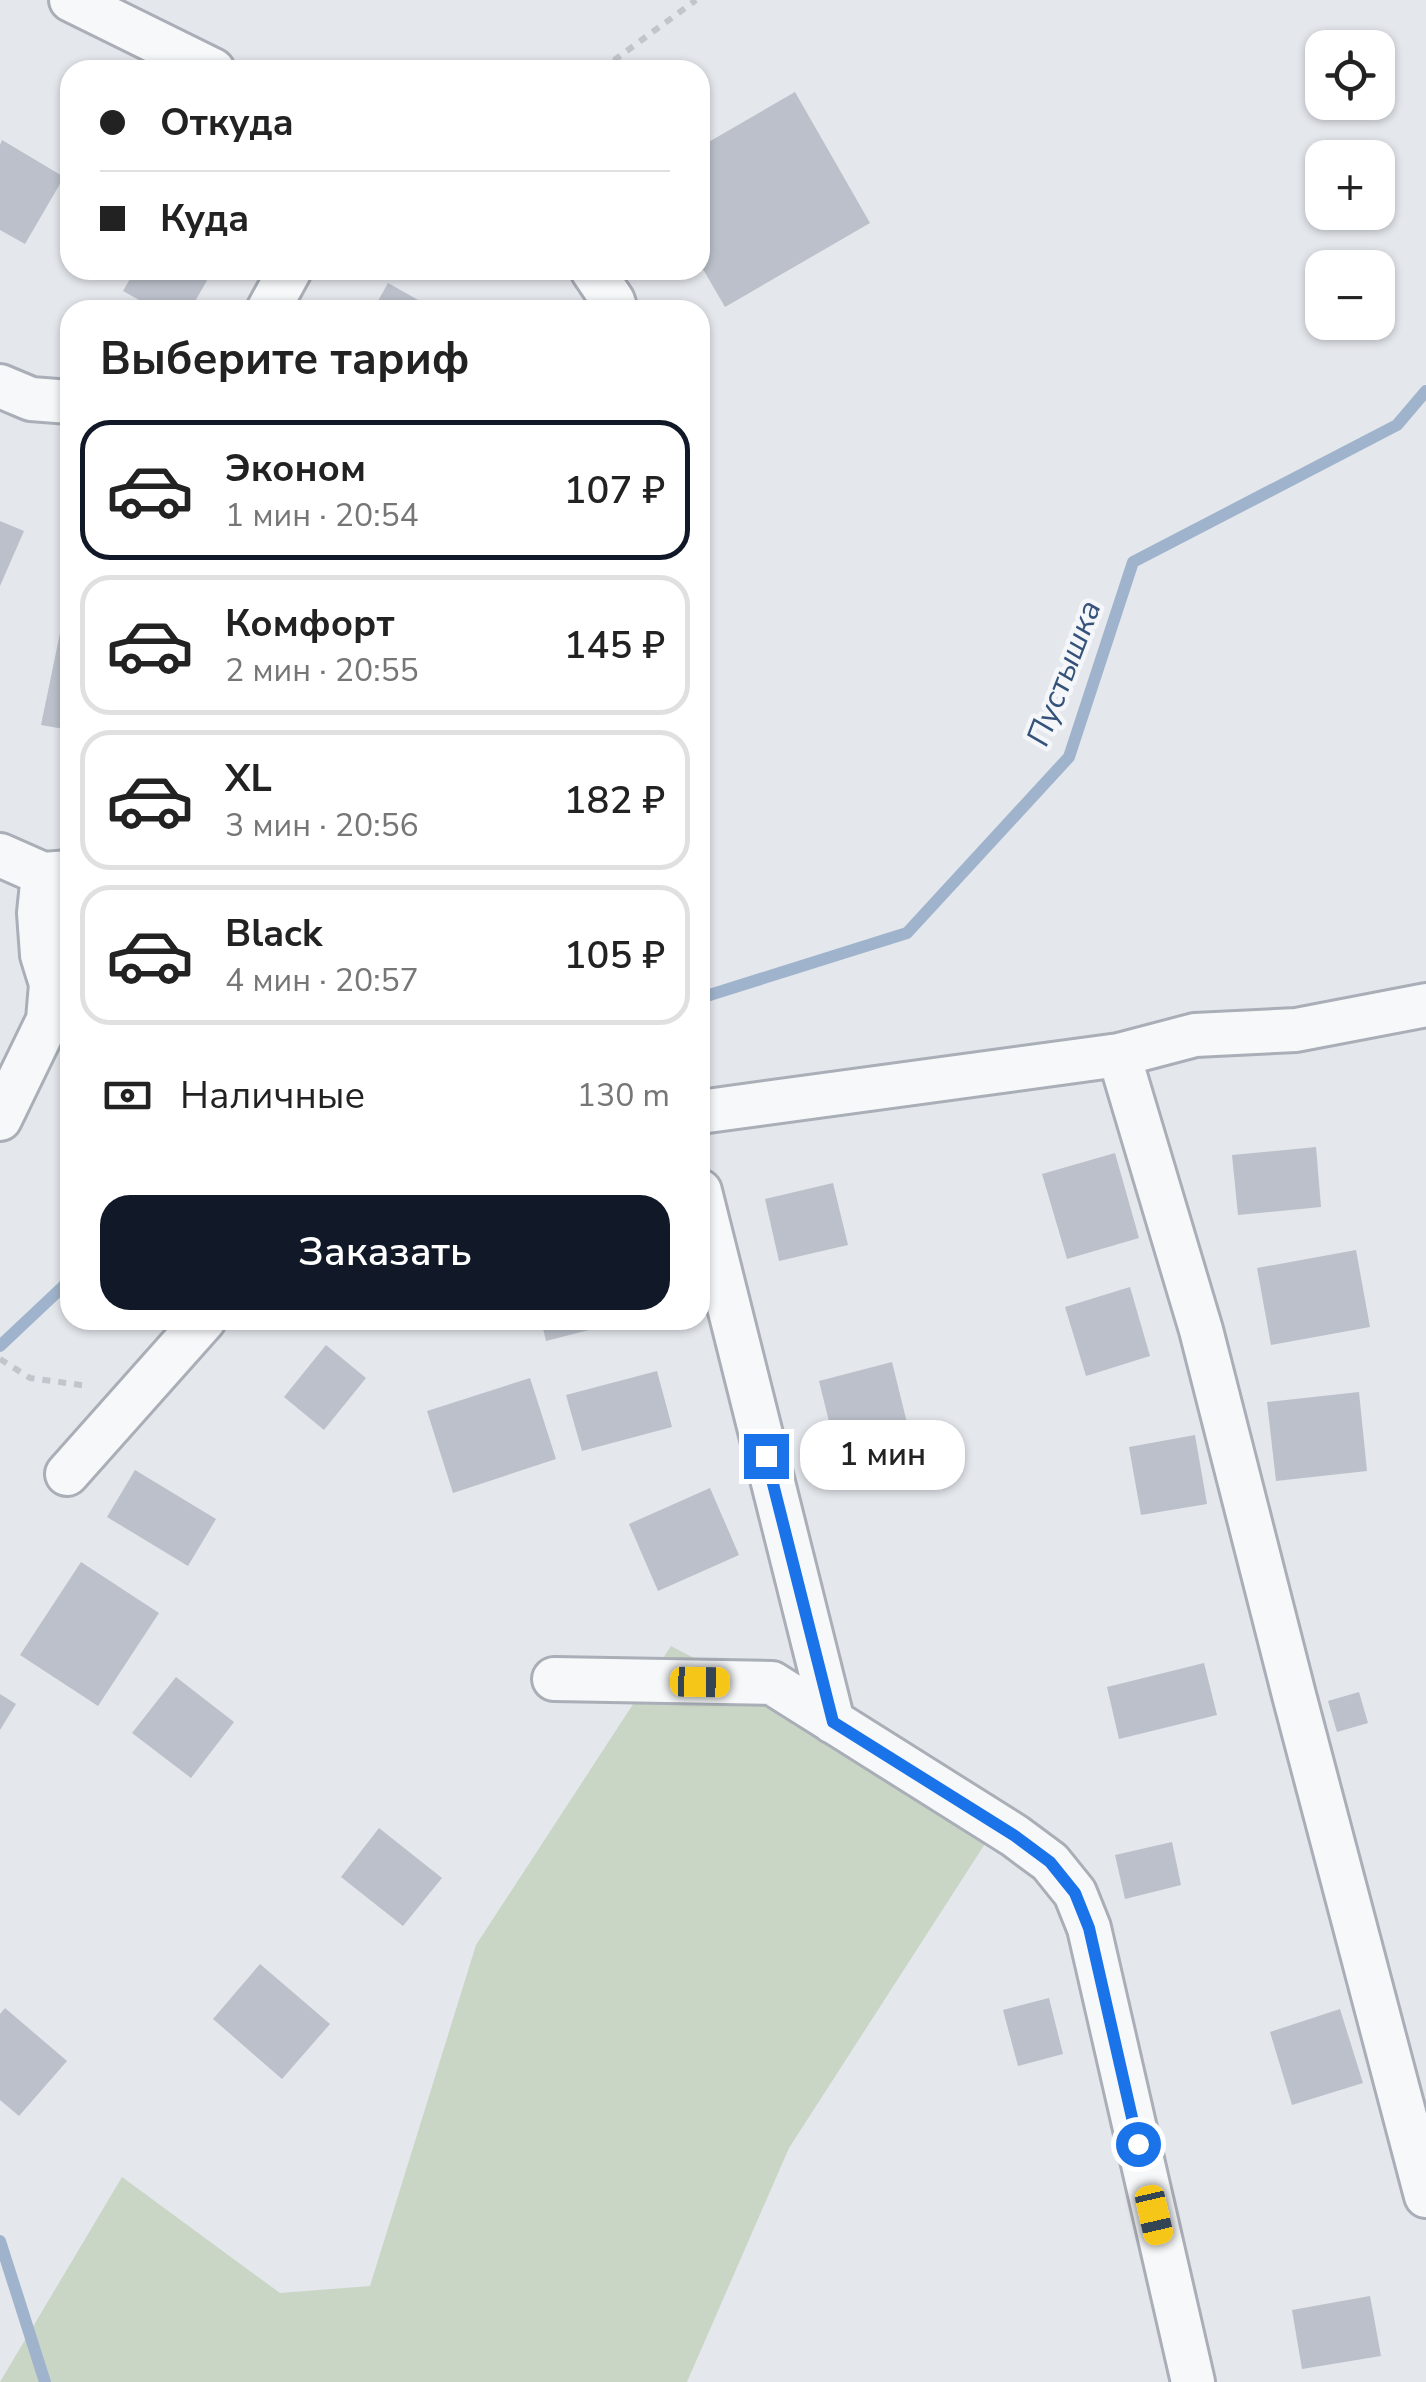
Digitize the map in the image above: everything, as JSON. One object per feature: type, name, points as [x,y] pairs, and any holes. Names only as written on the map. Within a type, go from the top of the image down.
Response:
[{"type":"street","points":[[71,0],[193,60]]},
{"type":"street","points":[[0,386],[31,399],[60,401]]},
{"type":"street","points":[[0,855],[57,873],[38,913],[50,984],[48,1020],[0,1119]]},
{"type":"street","points":[[710,1111],[1119,1055],[1195,1036],[1296,1030],[1426,1005]]},
{"type":"street","points":[[1119,1055],[1202,1330],[1426,2196]]},
{"type":"street","points":[[710,1232],[833,1722]]},
{"type":"street","points":[[67,1474],[195,1330]]},
{"type":"street","points":[[554,1679],[772,1684],[1015,1836],[1050,1862],[1075,1893],[1089,1928],[1193,2382]]},
{"type":"path","points":[[614,60],[696,0]]},
{"type":"path","points":[[0,1359],[30,1378]]},
{"type":"green space","points":[[671,1646],[1001,1819],[789,2148],[687,2382],[0,2382],[122,2177],[280,2293],[370,2286],[476,1945]]},
{"type":"building","points":[[795,92],[870,223],[725,307],[709,280],[710,141]]},
{"type":"building","points":[[2,140],[60,175],[60,184],[25,244],[0,230]]},
{"type":"building","points":[[129,280],[207,280],[196,300],[139,300],[123,291]]},
{"type":"building","points":[[388,283],[418,300],[379,300]]},
{"type":"building","points":[[0,521],[24,531],[0,586]]},
{"type":"building","points":[[60,633],[60,728],[41,725]]},
{"type":"building","points":[[1316,1147],[1321,1207],[1238,1215],[1232,1155]]},
{"type":"building","points":[[1115,1153],[1139,1238],[1067,1259],[1042,1174]]},
{"type":"building","points":[[833,1183],[848,1245],[779,1261],[765,1199]]},
{"type":"building","points":[[1356,1250],[1370,1327],[1271,1345],[1257,1268]]},
{"type":"building","points":[[1130,1287],[1150,1356],[1086,1376],[1065,1307]]},
{"type":"building","points":[[543,1330],[589,1330],[546,1341]]},
{"type":"building","points":[[326,1345],[366,1378],[324,1430],[284,1397]]},
{"type":"building","points":[[892,1362],[909,1431],[836,1450],[819,1381]]},
{"type":"building","points":[[657,1371],[672,1427],[582,1451],[566,1395]]},
{"type":"building","points":[[530,1378],[556,1459],[453,1493],[427,1411]]},
{"type":"building","points":[[1359,1392],[1367,1471],[1276,1481],[1267,1402]]},
{"type":"building","points":[[1195,1435],[1207,1504],[1141,1515],[1129,1447]]},
{"type":"building","points":[[135,1470],[216,1519],[188,1566],[107,1517]]},
{"type":"building","points":[[710,1488],[739,1555],[658,1591],[629,1524]]},
{"type":"building","points":[[81,1562],[159,1613],[98,1706],[20,1655]]},
{"type":"building","points":[[1204,1663],[1217,1715],[1119,1739],[1107,1687]]},
{"type":"building","points":[[176,1677],[234,1722],[191,1778],[132,1733]]},
{"type":"building","points":[[1359,1692],[1368,1723],[1337,1732],[1328,1701]]},
{"type":"building","points":[[0,1694],[16,1704],[0,1730]]},
{"type":"building","points":[[379,1828],[442,1878],[403,1926],[341,1877]]},
{"type":"building","points":[[1172,1842],[1181,1885],[1125,1899],[1115,1855]]},
{"type":"building","points":[[260,1964],[330,2024],[282,2079],[213,2019]]},
{"type":"building","points":[[1049,1998],[1063,2054],[1018,2066],[1003,2010]]},
{"type":"building","points":[[5,2008],[67,2061],[19,2116],[0,2100],[0,2014]]},
{"type":"building","points":[[1340,2009],[1363,2083],[1292,2105],[1270,2032]]},
{"type":"building","points":[[1370,2296],[1381,2356],[1302,2369],[1292,2310]]},
{"type":"waterway","name":"Пустышка","points":[[710,995],[907,933],[1069,757],[1133,562],[1397,425],[1426,391]]},
{"type":"waterway","name":"Пустышка","points":[[0,1346],[60,1289]]},
{"type":"waterway","name":"Пустышка","points":[[0,2241],[45,2382]]},
{"type":"route","points":[[766,1456],[833,1722],[1015,1836],[1050,1862],[1075,1893],[1089,1928],[1138,2144]]}]
